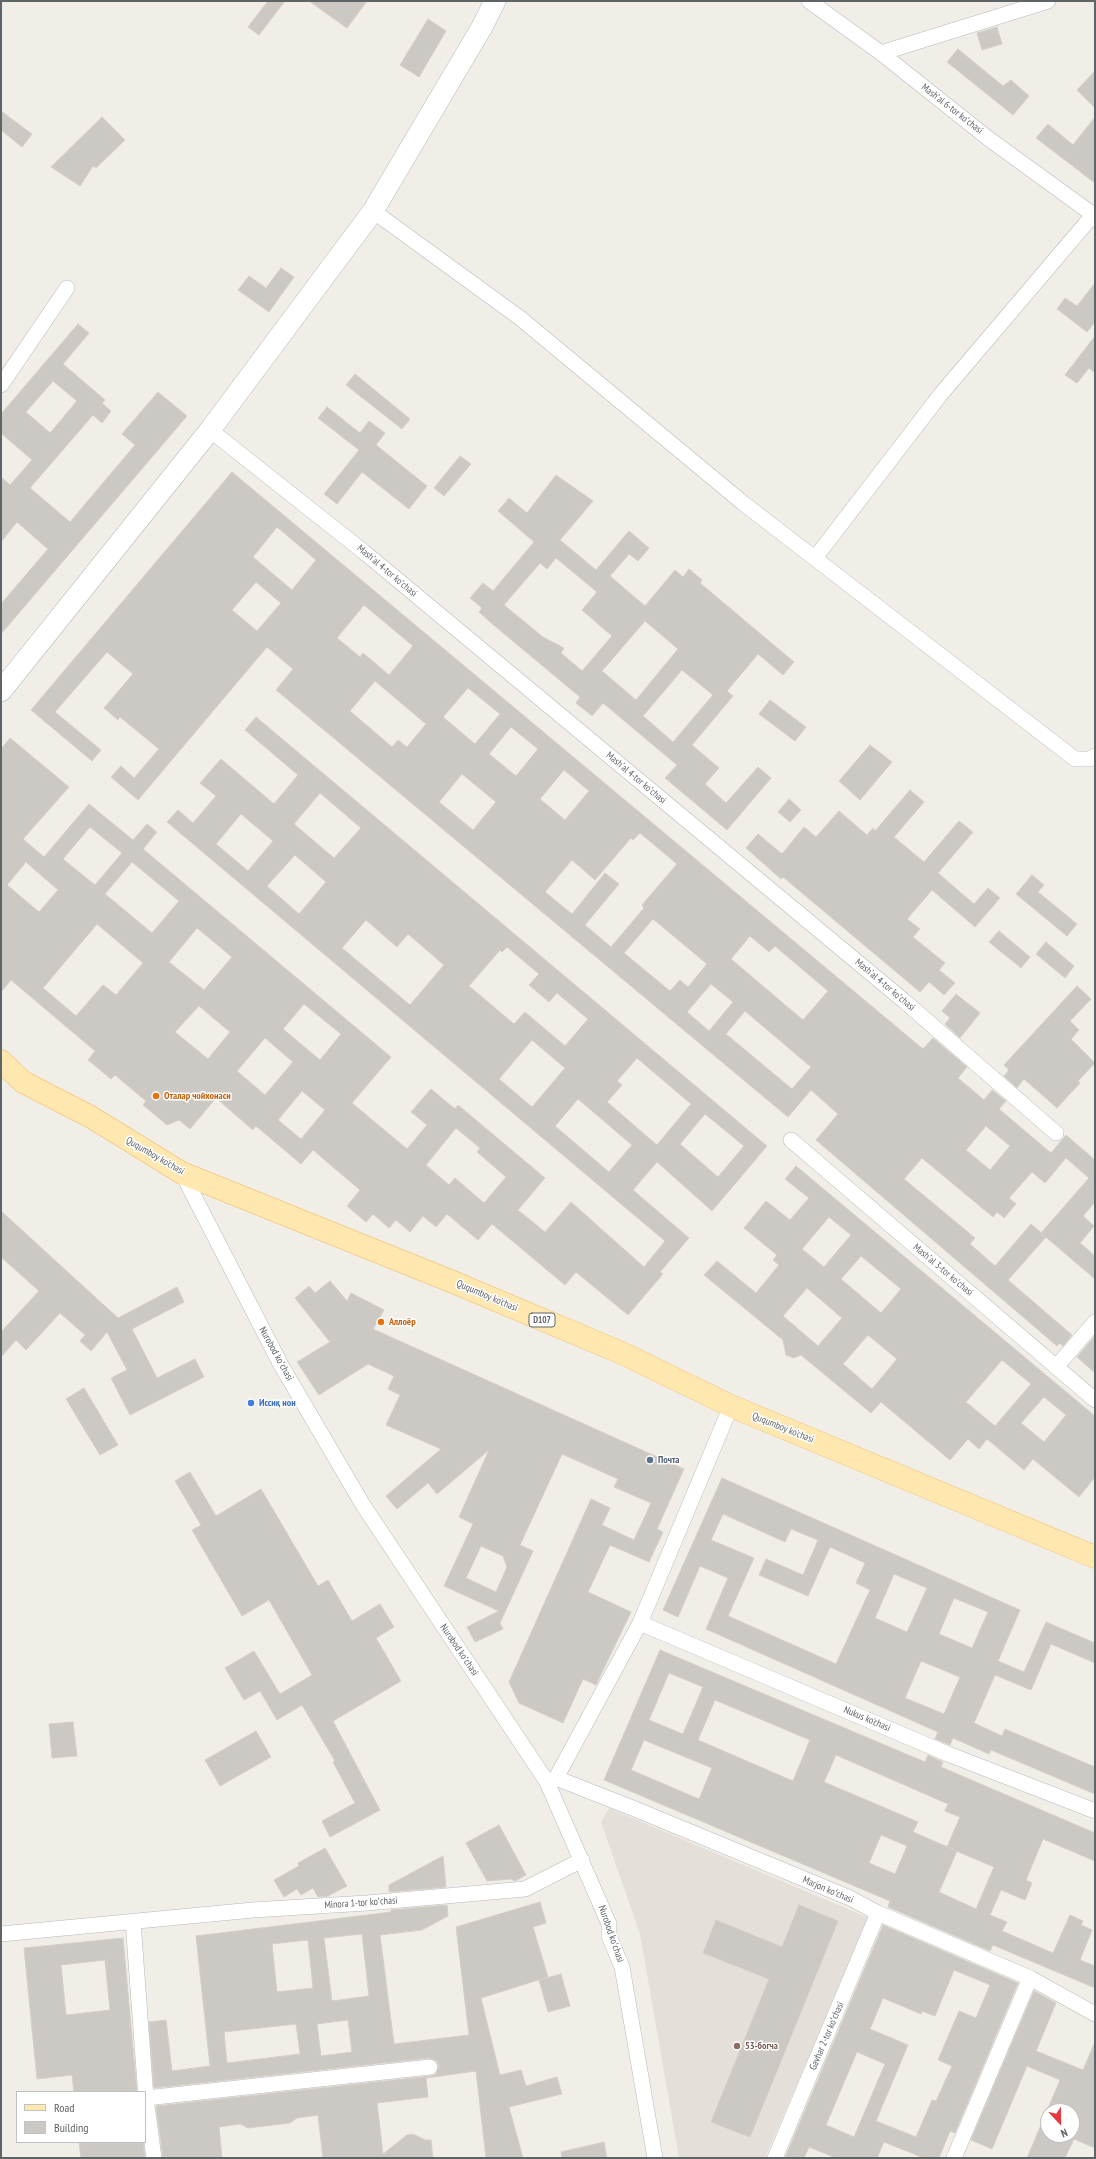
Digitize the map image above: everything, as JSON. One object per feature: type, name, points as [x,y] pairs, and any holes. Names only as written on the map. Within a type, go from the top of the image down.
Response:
[{"type":"main road","name":"Ququmboy ko'chasi","points":[[1,1061],[23,1082],[91,1117],[182,1173],[530,1314],[624,1354],[731,1406],[1095,1557]]},
{"type":"street","points":[[1,691],[210,430],[373,211],[482,27],[495,1]]},
{"type":"street","name":"Mashʼal 6-tor koʼchasi","points":[[809,1],[881,53],[989,139],[1094,216]]},
{"type":"street","points":[[881,53],[1048,1]]},
{"type":"street","points":[[373,211],[520,318],[743,504],[1074,759],[1090,759],[1095,756]]},
{"type":"street","points":[[815,558],[941,394],[1094,216]]},
{"type":"street","points":[[1,385],[67,288]]},
{"type":"street","name":"Mashʼal 4-tor koʼchasi","points":[[210,430],[364,552],[903,1000],[1056,1133]]},
{"type":"street","name":"Mashʼal 3-tor koʼchasi","points":[[791,1140],[1095,1400]]},
{"type":"street","name":"Nurobod koʻchasi","points":[[182,1173],[281,1365],[363,1505],[551,1780],[609,1924],[609,1936],[622,1967],[654,2158]]},
{"type":"street","points":[[1057,1366],[1095,1322]]},
{"type":"street","points":[[551,1780],[640,1623],[731,1406]]},
{"type":"street","name":"Nukus ko'chasi","points":[[640,1623],[948,1754],[1095,1811]]},
{"type":"street","name":"Marjon koʻchasi","points":[[551,1780],[635,1809],[836,1892],[878,1913],[1030,1978],[1095,2014]]},
{"type":"street","name":"Minora 1-tor koʻchasi","points":[[1,1934],[133,1921],[525,1889],[582,1860]]},
{"type":"street","name":"Gavhar 2-tor koʻchasi","points":[[775,2158],[878,1913]]},
{"type":"street","points":[[133,1921],[145,2091]]},
{"type":"street","points":[[954,2158],[1030,1978]]},
{"type":"street","points":[[154,2158],[146,2098],[430,2067]]},
{"type":"shaded area","name":"53-богча","points":[[609,1808],[869,1918],[765,2158],[679,2158],[640,1934],[601,1822]]},
{"type":"building","points":[[268,1],[285,1],[259,35],[248,27]]},
{"type":"building","points":[[309,1],[367,1],[347,28]]},
{"type":"building","points":[[428,19],[446,31],[419,77],[400,65]]},
{"type":"building","points":[[997,27],[1002,44],[982,50],[977,33]]},
{"type":"building","points":[[958,49],[1003,86],[1011,80],[1029,96],[1013,115],[947,62]]},
{"type":"building","points":[[1095,71],[1095,108],[1077,90]]},
{"type":"building","points":[[1,111],[32,134],[22,147],[1,130]]},
{"type":"building","points":[[102,117],[125,140],[96,168],[93,166],[80,186],[51,167]]},
{"type":"building","points":[[1095,117],[1095,183],[1036,138],[1048,124],[1073,145]]},
{"type":"building","points":[[281,268],[294,277],[269,312],[238,290],[249,276],[266,288]]},
{"type":"building","points":[[1095,283],[1095,322],[1087,332],[1057,309],[1065,298],[1077,306]]},
{"type":"building","points":[[78,324],[89,333],[63,364],[105,400],[102,403],[111,411],[102,423],[93,415],[30,488],[70,522],[135,445],[122,434],[158,392],[187,416],[1,634],[1,604],[48,549],[17,522],[1,542],[1,477],[10,485],[32,460],[1,433],[1,414]],"holes":[[[53,381],[77,401],[50,433],[26,412]]]},
{"type":"building","points":[[1095,336],[1095,373],[1089,368],[1077,383],[1065,375]]},
{"type":"building","points":[[355,374],[410,419],[402,429],[346,385]]},
{"type":"building","points":[[327,407],[360,433],[369,421],[385,433],[376,445],[427,486],[409,509],[362,472],[337,504],[324,494],[359,450],[318,418]]},
{"type":"building","points":[[460,456],[471,464],[444,496],[434,488]]},
{"type":"building","points":[[232,472],[923,1049],[933,1038],[967,1067],[958,1078],[984,1100],[992,1090],[1006,1101],[999,1109],[1051,1153],[1066,1135],[1095,1160],[1095,1202],[1083,1216],[1094,1226],[1080,1243],[1095,1256],[1095,1279],[1046,1237],[1008,1280],[1072,1335],[1063,1346],[1059,1343],[1057,1346],[816,1140],[838,1114],[811,1090],[788,1117],[276,690],[293,669],[267,647],[138,800],[111,777],[121,766],[134,778],[159,749],[120,717],[118,720],[104,708],[133,674],[107,652],[55,712],[101,750],[92,761],[31,710]],"holes":[[[277,527],[316,560],[292,590],[253,557]],[[256,582],[281,603],[257,631],[232,610]],[[364,605],[413,646],[389,675],[363,653],[360,657],[337,638]],[[375,681],[426,724],[407,747],[398,740],[392,747],[350,711]],[[468,688],[500,714],[475,744],[443,717]],[[511,727],[538,749],[516,776],[489,754]],[[564,770],[589,791],[565,820],[540,799]],[[462,774],[496,802],[473,830],[439,802]],[[640,833],[677,864],[642,905],[644,908],[611,947],[585,925],[619,884],[605,873],[572,914],[545,892],[572,860],[595,880],[631,838],[633,840]],[[653,919],[707,964],[688,987],[680,980],[670,991],[624,953]],[[750,936],[769,952],[775,946],[828,991],[803,1020],[731,959]],[[711,984],[733,1002],[709,1031],[687,1012]],[[745,1011],[811,1067],[792,1089],[726,1034]],[[986,1126],[1010,1146],[990,1170],[966,1150]],[[922,1158],[993,1217],[997,1212],[1004,1218],[1016,1204],[1009,1198],[1032,1172],[1045,1183],[1066,1158],[1089,1178],[1041,1233],[1031,1224],[995,1266],[970,1244],[975,1238],[904,1179]]]},
{"type":"building","points":[[556,475],[593,501],[560,540],[596,570],[629,531],[649,548],[638,561],[629,554],[610,576],[645,606],[675,570],[683,577],[689,569],[702,580],[700,583],[794,662],[783,675],[758,654],[727,691],[733,696],[692,745],[719,768],[705,784],[726,803],[758,767],[771,778],[727,830],[665,778],[677,765],[603,703],[592,716],[576,703],[580,697],[490,622],[479,612],[482,608],[470,598],[483,583],[493,591],[534,542],[498,511],[509,498],[527,513]],"holes":[[[556,558],[597,592],[582,610],[612,636],[582,671],[561,653],[564,648],[543,637],[504,605],[540,563],[547,569]],[[645,621],[678,649],[636,700],[602,671]],[[682,670],[713,695],[673,742],[643,716]]]},
{"type":"building","points":[[770,700],[806,727],[795,741],[759,714]]},
{"type":"building","points":[[256,717],[767,1146],[712,1211],[657,1162],[633,1190],[689,1238],[660,1272],[663,1274],[628,1315],[576,1272],[565,1285],[492,1224],[478,1240],[447,1214],[436,1227],[423,1216],[410,1232],[396,1220],[389,1228],[373,1214],[366,1222],[347,1206],[360,1190],[313,1150],[301,1164],[256,1126],[253,1130],[216,1098],[190,1129],[179,1120],[167,1125],[143,1105],[146,1101],[115,1075],[111,1079],[88,1060],[95,1051],[11,980],[1,992],[1,749],[10,738],[69,787],[23,839],[44,857],[89,804],[133,840],[147,824],[157,832],[143,849],[391,1057],[352,1103],[407,1149],[427,1125],[411,1112],[431,1089],[455,1109],[458,1105],[545,1178],[518,1210],[545,1232],[571,1202],[644,1267],[665,1241],[167,822],[178,810],[193,823],[216,796],[200,783],[221,759],[274,804],[298,775],[245,730]],"holes":[[[320,793],[361,828],[334,858],[294,824]],[[241,814],[273,841],[248,871],[216,844]],[[90,827],[122,853],[95,885],[63,859]],[[295,855],[326,882],[299,914],[267,886]],[[26,862],[58,890],[39,912],[7,885]],[[132,862],[179,901],[152,933],[105,894]],[[366,920],[397,947],[408,934],[444,965],[410,1005],[342,948]],[[97,924],[143,963],[116,995],[103,985],[76,1016],[43,988]],[[197,928],[232,957],[204,990],[169,962]],[[507,947],[539,974],[529,985],[549,1002],[557,993],[588,1019],[565,1046],[525,1012],[514,1024],[469,986],[500,950],[502,952]],[[304,1004],[341,1034],[320,1060],[283,1029]],[[199,1006],[230,1032],[208,1059],[175,1032]],[[265,1038],[293,1062],[265,1095],[237,1071]],[[532,1040],[565,1068],[532,1107],[499,1079]],[[637,1058],[691,1104],[657,1145],[607,1102],[622,1085],[617,1081]],[[302,1091],[325,1110],[301,1139],[278,1120]],[[578,1099],[632,1145],[609,1172],[555,1126]],[[705,1114],[744,1146],[718,1177],[680,1144]],[[456,1128],[480,1148],[477,1152],[506,1177],[484,1203],[455,1178],[449,1185],[426,1165]]]},
{"type":"building","points":[[870,745],[892,762],[860,800],[839,781]]},
{"type":"building","points":[[910,790],[924,802],[894,837],[924,862],[959,821],[973,832],[938,873],[974,904],[988,888],[1000,898],[975,927],[932,890],[907,919],[920,929],[913,937],[945,963],[939,970],[955,983],[944,995],[929,982],[920,992],[783,877],[781,879],[746,848],[758,834],[782,854],[804,827],[816,837],[839,811],[867,835],[873,828],[875,831]]},
{"type":"building","points":[[789,799],[801,810],[790,822],[778,812]]},
{"type":"building","points":[[1032,875],[1044,885],[1038,892],[1077,924],[1067,936],[1016,894]]},
{"type":"building","points":[[999,931],[1030,957],[1021,968],[989,942]]},
{"type":"building","points":[[1046,942],[1074,966],[1065,978],[1036,954]]},
{"type":"building","points":[[1077,986],[1091,999],[1070,1021],[1079,1030],[1071,1039],[1095,1063],[1078,1081],[1080,1083],[1057,1108],[1024,1079],[1017,1088],[1004,1076],[1009,1070],[1004,1065]]},
{"type":"building","points":[[956,994],[980,1013],[960,1038],[945,1024],[950,1018],[942,1011]]},
{"type":"building","points":[[796,1166],[1095,1416],[1095,1477],[1079,1497],[1033,1459],[1024,1470],[987,1439],[979,1449],[968,1439],[950,1460],[881,1402],[871,1413],[801,1355],[794,1358],[786,1355],[783,1340],[704,1275],[717,1261],[756,1293],[779,1265],[773,1260],[777,1255],[744,1228],[766,1201],[790,1220],[809,1198],[785,1179]],"holes":[[[829,1217],[851,1235],[824,1267],[802,1249]],[[861,1256],[901,1289],[881,1313],[841,1279]],[[807,1288],[842,1318],[818,1346],[783,1316]],[[868,1335],[897,1359],[872,1389],[843,1364]],[[1002,1360],[1031,1384],[995,1426],[966,1402]],[[1044,1397],[1066,1415],[1044,1442],[1021,1423]]]},
{"type":"building","points":[[1,1211],[118,1318],[177,1287],[184,1302],[132,1329],[157,1378],[195,1359],[204,1377],[130,1415],[111,1378],[127,1370],[107,1332],[91,1351],[80,1341],[85,1335],[60,1313],[26,1350],[16,1340],[1,1357],[1,1332],[39,1291],[1,1257]]},
{"type":"building","points":[[330,1281],[347,1301],[351,1293],[384,1310],[373,1329],[684,1469],[657,1529],[663,1532],[649,1562],[610,1545],[588,1592],[631,1612],[596,1685],[583,1679],[563,1723],[519,1703],[509,1682],[591,1499],[610,1508],[602,1525],[634,1540],[651,1503],[614,1487],[618,1479],[562,1454],[520,1545],[533,1551],[500,1623],[503,1629],[475,1642],[467,1627],[499,1611],[444,1586],[473,1524],[459,1517],[489,1450],[437,1494],[428,1483],[397,1509],[386,1496],[441,1449],[386,1425],[400,1395],[388,1389],[394,1376],[368,1364],[319,1395],[297,1362],[330,1342],[295,1298],[309,1286],[315,1293]],"holes":[[[481,1546],[503,1556],[507,1567],[496,1592],[466,1578]]]},
{"type":"building","points":[[1095,1336],[1095,1373],[1077,1357]]},
{"type":"building","points":[[84,1388],[118,1445],[100,1455],[66,1399]]},
{"type":"building","points":[[190,1472],[216,1516],[261,1489],[318,1586],[328,1580],[352,1621],[380,1604],[394,1627],[376,1638],[401,1681],[333,1721],[380,1810],[330,1837],[322,1821],[355,1803],[333,1762],[335,1761],[302,1705],[277,1720],[260,1691],[244,1700],[225,1668],[254,1651],[280,1694],[312,1675],[269,1600],[242,1616],[192,1530],[201,1525],[175,1481]]},
{"type":"building","points":[[722,1478],[1020,1610],[998,1661],[1024,1672],[1046,1622],[1095,1643],[1095,1663],[1051,1644],[1031,1690],[995,1675],[974,1723],[1002,1736],[1005,1729],[1095,1767],[1095,1794],[991,1750],[989,1754],[953,1738],[950,1745],[935,1739],[938,1732],[706,1629],[728,1578],[700,1566],[678,1617],[663,1610]],"holes":[[[723,1514],[785,1542],[791,1529],[818,1540],[803,1575],[766,1559],[759,1575],[808,1596],[830,1547],[865,1563],[856,1583],[870,1590],[836,1664],[728,1616],[754,1558],[711,1540]],[[894,1574],[927,1588],[907,1632],[875,1618]],[[954,1598],[988,1612],[972,1648],[939,1634]],[[921,1661],[960,1677],[944,1714],[905,1698]]]},
{"type":"building","points":[[660,1650],[925,1762],[928,1755],[943,1762],[941,1767],[1095,1833],[1095,1861],[1043,1839],[1026,1880],[1032,1883],[1025,1900],[1001,1890],[990,1915],[1007,1922],[1002,1931],[1053,1953],[1070,1915],[1083,1921],[1081,1925],[1092,1930],[1080,1960],[1095,1966],[1095,1988],[993,1945],[990,1951],[888,1907],[890,1901],[604,1780]],"holes":[[[669,1673],[703,1687],[683,1734],[649,1720]],[[715,1700],[810,1740],[793,1781],[698,1740]],[[644,1740],[712,1768],[699,1799],[631,1770]],[[836,1755],[948,1804],[945,1811],[960,1817],[947,1847],[913,1832],[918,1822],[824,1782]],[[881,1835],[907,1846],[895,1874],[869,1863]],[[957,1851],[994,1867],[976,1909],[939,1892]]]},
{"type":"building","points":[[73,1722],[77,1756],[52,1758],[49,1724]]},
{"type":"building","points":[[256,1731],[271,1757],[220,1786],[205,1760]]},
{"type":"building","points":[[499,1825],[526,1875],[515,1881],[511,1879],[487,1881],[466,1843]]},
{"type":"building","points":[[325,1848],[347,1886],[328,1896],[318,1897],[313,1888],[301,1895],[297,1889],[284,1897],[274,1880],[299,1866],[298,1863]]},
{"type":"building","points":[[443,1856],[446,1887],[389,1892],[389,1885]]},
{"type":"building","points":[[540,1902],[546,1923],[533,1927],[548,1977],[481,1998],[500,2075],[521,2070],[526,2086],[557,2077],[562,2094],[509,2107],[523,2158],[486,2158],[476,2071],[426,2078],[428,2097],[377,2103],[383,2154],[407,2135],[413,2134],[425,2140],[431,2140],[433,2158],[323,2158],[318,2115],[297,2118],[290,2123],[248,2128],[240,2124],[219,2127],[222,2158],[163,2158],[156,2106],[431,2076],[436,2074],[439,2066],[437,2061],[429,2058],[154,2088],[149,2022],[166,2020],[172,2071],[210,2066],[196,1936],[391,1912],[391,1910],[447,1905],[448,1916],[422,1930],[380,1935],[394,2044],[469,2035],[456,1927]],"holes":[[[362,1934],[369,1996],[332,2001],[324,1938]],[[308,1940],[313,1988],[277,1992],[272,1944]],[[348,2020],[352,2052],[321,2056],[317,2024]],[[296,2024],[300,2054],[227,2063],[224,2032]]]},
{"type":"building","points":[[799,1905],[838,1921],[750,2137],[711,2122],[769,1979],[703,1953],[716,1920],[782,1947]]},
{"type":"building","points":[[883,1925],[1018,1983],[955,2133],[950,2131],[939,2158],[924,2158],[884,2142],[877,2158],[836,2158],[809,2147],[804,2158],[785,2158]],"holes":[[[954,1970],[990,1985],[976,2018],[959,2011],[938,2060],[952,2066],[936,2101],[932,2100],[916,2137],[876,2121],[908,2045],[870,2029],[883,1998],[921,2014],[922,2011],[935,2016]],[[857,2052],[885,2064],[854,2137],[826,2125]]]},
{"type":"building","points":[[123,1938],[137,2091],[74,2091],[72,2075],[37,2079],[24,1948]],"holes":[[[105,1960],[110,2010],[66,2015],[61,1965]]]},
{"type":"building","points":[[561,1974],[570,2006],[548,2012],[539,1980]]},
{"type":"building","points":[[1034,1991],[1056,2003],[1036,2051],[1083,2070],[1095,2042],[1095,2148],[1080,2142],[1080,2103],[1050,2103],[1060,2080],[1027,2066],[992,2149],[971,2140]]},
{"type":"building","points":[[1040,2127],[1040,2143],[1072,2143],[1065,2158],[1027,2158]]},
{"type":"building","points":[[604,2142],[607,2158],[562,2158],[561,2152]]},
{"type":"building","points":[[79,2143],[143,2143],[145,2158],[81,2158]]},
{"type":"place","name":"Оталар чойхонаси","points":[[156,1096]]},
{"type":"place","name":"Аллоёр","points":[[381,1322]]},
{"type":"place","name":"Иссиқ нон","points":[[251,1403]]},
{"type":"place","name":"Почта","points":[[650,1460]]},
{"type":"place","name":"53-богча","points":[[737,2046]]}]
